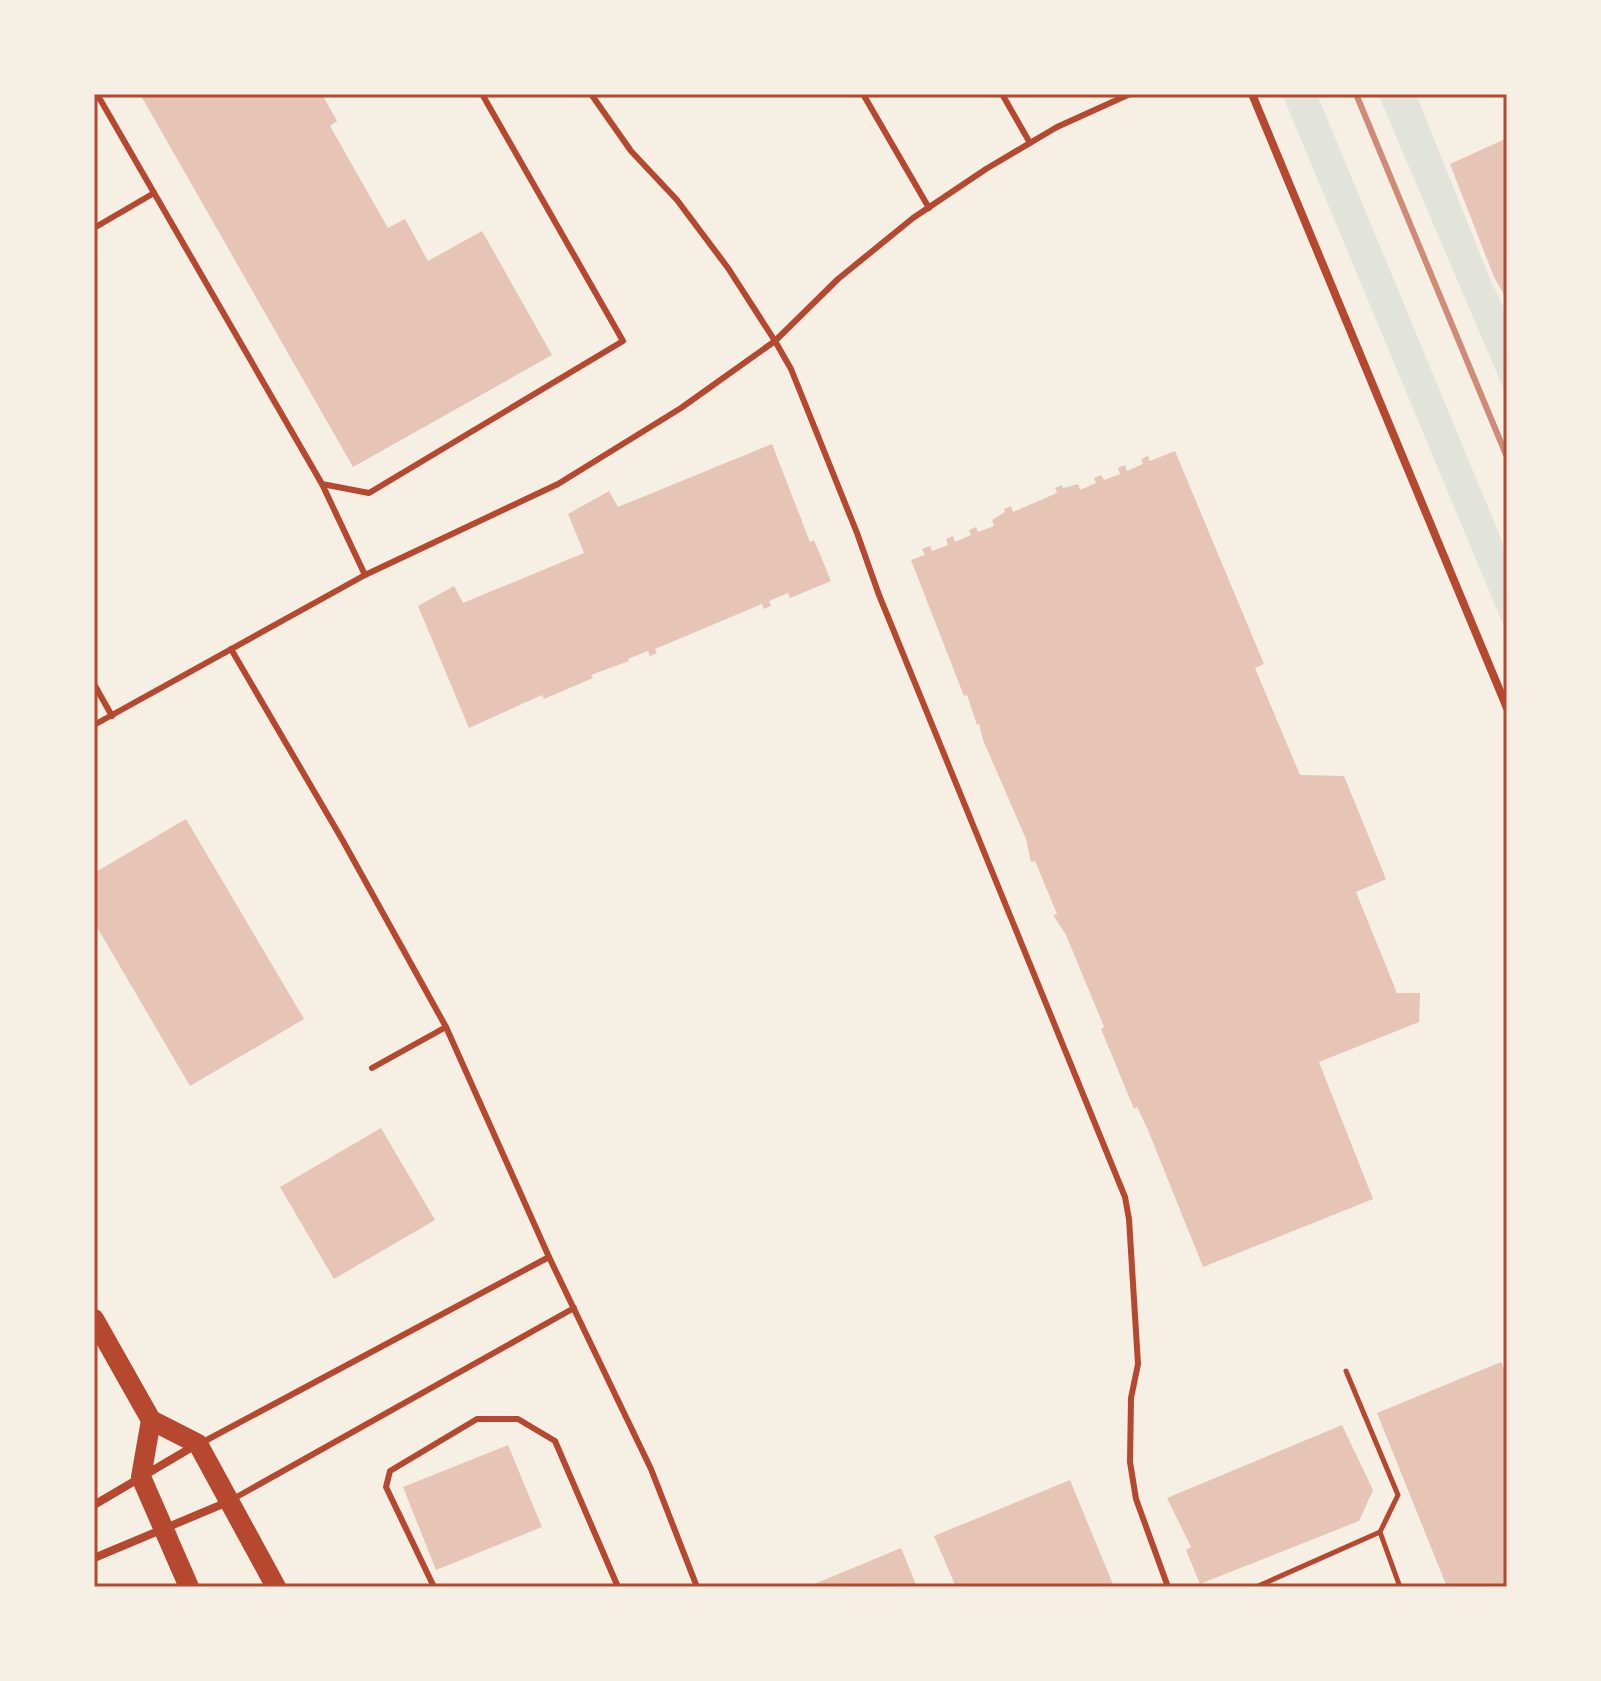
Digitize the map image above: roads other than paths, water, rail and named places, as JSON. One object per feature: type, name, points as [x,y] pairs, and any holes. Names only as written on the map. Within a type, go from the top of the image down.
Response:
[{"type":"main road","points":[[94,1319],[151,1420],[198,1444],[276,1587]]},
{"type":"main road","points":[[151,1420],[141,1477],[189,1587]]},
{"type":"street","points":[[1252,94],[1507,708]]},
{"type":"street","points":[[94,1505],[198,1444]]},
{"type":"street","points":[[94,1558],[230,1501]]},
{"type":"lane","points":[[97,94],[322,484],[365,575]]},
{"type":"lane","points":[[322,484],[369,493],[623,341],[482,94]]},
{"type":"lane","points":[[591,94],[631,151],[677,200],[728,268],[775,341],[796,382],[946,762],[1125,1197],[1138,1364],[1131,1398],[1130,1462],[1136,1499],[1168,1587]]},
{"type":"lane","points":[[863,94],[929,208]]},
{"type":"lane","points":[[1002,94],[1030,143]]},
{"type":"lane","points":[[94,725],[365,575],[558,484],[681,408],[775,341],[838,279],[929,208],[1057,127],[1130,94]]},
{"type":"lane","points":[[94,228],[154,193]]},
{"type":"lane","points":[[231,649],[343,841],[446,1027],[549,1257],[651,1469],[697,1587]]},
{"type":"lane","points":[[94,684],[112,716]]},
{"type":"lane","points":[[372,1068],[446,1027]]},
{"type":"lane","points":[[198,1444],[549,1257]]},
{"type":"lane","points":[[230,1501],[574,1308]]},
{"type":"lane","points":[[434,1587],[386,1487],[390,1471],[477,1419],[518,1419],[555,1441],[618,1587]]},
{"type":"railway","points":[[1356,94],[1507,457]]}]
